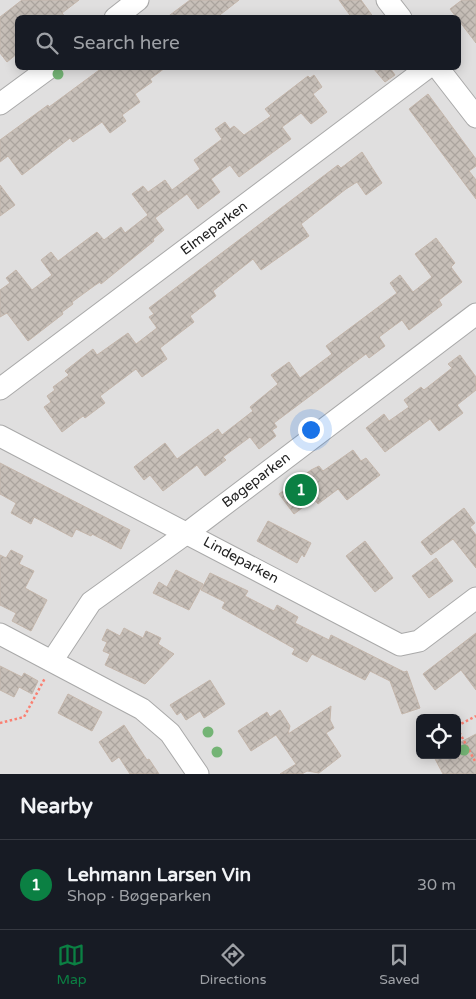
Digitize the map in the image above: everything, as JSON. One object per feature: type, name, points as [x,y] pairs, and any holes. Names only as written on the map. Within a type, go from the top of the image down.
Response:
[{"type":"street","points":[[388,0],[399,15]]},
{"type":"street","points":[[118,15],[133,2]]},
{"type":"street","points":[[0,104],[46,70]]},
{"type":"street","name":"Elmeparken","points":[[0,389],[424,70]]},
{"type":"street","points":[[440,70],[476,117]]},
{"type":"street","name":"Bøgeparken","points":[[52,661],[91,602],[476,314]]},
{"type":"street","name":"Lindeparken","points":[[0,436],[187,532],[400,645],[419,642],[476,598]]},
{"type":"street","points":[[0,634],[142,709],[170,732],[198,774]]},
{"type":"path","points":[[0,723],[24,717],[52,661]]},
{"type":"path","points":[[461,725],[476,716]]},
{"type":"path","points":[[461,735],[476,763]]},
{"type":"shaded area","points":[[0,0],[476,0],[476,774],[0,774]]},
{"type":"building","points":[[22,0],[79,0],[62,13],[64,15],[15,15],[15,55],[7,62],[0,53],[0,17]]},
{"type":"building","points":[[190,0],[239,0],[220,15],[170,15]]},
{"type":"building","points":[[339,0],[361,0],[372,15],[350,15]]},
{"type":"building","points":[[462,0],[476,0],[476,43],[461,23],[461,15],[455,15],[450,9]]},
{"type":"building","points":[[99,70],[162,70],[150,79],[152,82],[135,94],[140,102],[122,115],[126,121],[110,133],[102,122],[73,142],[70,138],[22,175],[8,156],[0,162],[0,140],[48,105],[49,107]]},
{"type":"building","points":[[375,70],[391,70],[395,75],[385,82]]},
{"type":"building","points":[[314,75],[322,87],[313,94],[327,112],[311,124],[301,113],[282,127],[291,139],[239,177],[230,165],[211,179],[220,192],[198,209],[187,194],[155,218],[164,230],[153,239],[154,241],[101,284],[100,282],[72,302],[73,304],[62,312],[63,314],[28,341],[7,313],[0,317],[0,290],[10,283],[6,278],[16,270],[32,290],[52,275],[41,260],[51,252],[58,261],[97,232],[104,240],[121,227],[125,233],[148,215],[132,194],[143,186],[148,192],[165,180],[172,190],[200,169],[194,160],[222,139],[215,129],[225,122],[230,129],[234,126],[244,135],[271,116],[265,109],[308,76],[310,78]]},
{"type":"building","points":[[428,94],[476,159],[476,166],[469,171],[476,180],[476,199],[409,109]]},
{"type":"building","points":[[362,152],[382,183],[366,195],[357,182],[301,224],[309,236],[261,270],[253,259],[213,291],[216,296],[190,316],[194,322],[160,348],[167,359],[142,377],[136,369],[100,396],[105,403],[85,418],[83,416],[62,432],[44,407],[51,402],[47,396],[55,390],[53,387],[69,375],[65,371],[93,349],[97,355],[128,333],[136,344],[157,328],[149,317],[154,314],[149,308],[338,165],[341,168]]},
{"type":"building","points":[[0,185],[15,205],[0,216]]},
{"type":"building","points":[[436,238],[455,263],[451,267],[462,282],[439,300],[442,305],[409,330],[402,320],[379,337],[385,346],[369,358],[366,354],[274,423],[277,427],[272,430],[276,436],[259,449],[250,437],[223,457],[226,460],[205,476],[197,465],[163,491],[150,475],[144,480],[134,467],[165,443],[177,459],[218,429],[222,435],[253,411],[250,407],[278,384],[271,375],[289,362],[300,378],[332,354],[326,346],[397,293],[390,283],[400,275],[413,292],[432,277],[415,254]]},
{"type":"building","points":[[460,355],[476,377],[476,390],[457,405],[463,413],[439,431],[430,419],[385,452],[366,428],[384,414],[389,421],[409,407],[404,400],[421,387],[424,390],[452,368],[448,364]]},
{"type":"building","points":[[353,450],[361,461],[366,458],[380,475],[347,500],[338,489],[318,504],[314,499],[294,514],[279,494],[311,470],[319,466],[323,471]]},
{"type":"building","points":[[0,463],[130,530],[121,549],[92,534],[91,536],[76,529],[72,537],[34,517],[31,524],[11,513],[16,503],[0,494]]},
{"type":"building","points":[[464,508],[475,523],[470,527],[476,535],[476,568],[453,539],[431,555],[421,542]]},
{"type":"building","points":[[268,521],[311,543],[304,557],[302,554],[297,563],[257,541]]},
{"type":"building","points":[[365,541],[393,578],[375,592],[346,556]]},
{"type":"building","points":[[11,550],[23,556],[19,564],[34,571],[25,588],[47,600],[31,631],[12,621],[16,613],[0,605],[0,555],[6,558]]},
{"type":"building","points":[[436,558],[453,581],[429,598],[412,576]]},
{"type":"building","points":[[176,570],[203,584],[189,610],[153,593],[159,582],[167,587]]},
{"type":"building","points":[[210,573],[248,591],[245,596],[274,611],[277,605],[298,617],[295,623],[329,640],[331,635],[404,672],[407,671],[420,708],[402,714],[390,681],[370,671],[365,680],[312,654],[307,662],[292,654],[295,649],[222,608],[225,602],[201,590]]},
{"type":"building","points":[[124,628],[143,638],[146,631],[161,638],[158,644],[174,654],[145,684],[105,665],[110,654],[103,651],[107,642],[102,640],[107,629],[120,636]]},
{"type":"building","points":[[476,633],[476,690],[461,670],[435,690],[423,674]]},
{"type":"building","points":[[0,666],[22,677],[24,673],[38,681],[32,694],[19,687],[14,697],[0,690]]},
{"type":"building","points":[[210,680],[225,704],[204,718],[200,711],[186,720],[181,712],[177,715],[170,705]]},
{"type":"building","points":[[68,694],[102,712],[92,731],[58,713]]},
{"type":"building","points":[[331,706],[330,720],[334,728],[326,733],[341,756],[319,773],[307,771],[302,774],[280,774],[296,764],[276,735],[251,751],[238,731],[267,712],[270,717],[280,710],[290,726],[288,734]]},
{"type":"building","points":[[124,725],[147,760],[149,759],[159,774],[130,774],[119,757],[112,762],[99,742]]},
{"type":"building","points":[[476,734],[476,774],[443,774],[435,759],[461,759],[461,742]]},
{"type":"place","name":"Lehmann Larsen Vin","points":[[301,490]]}]
